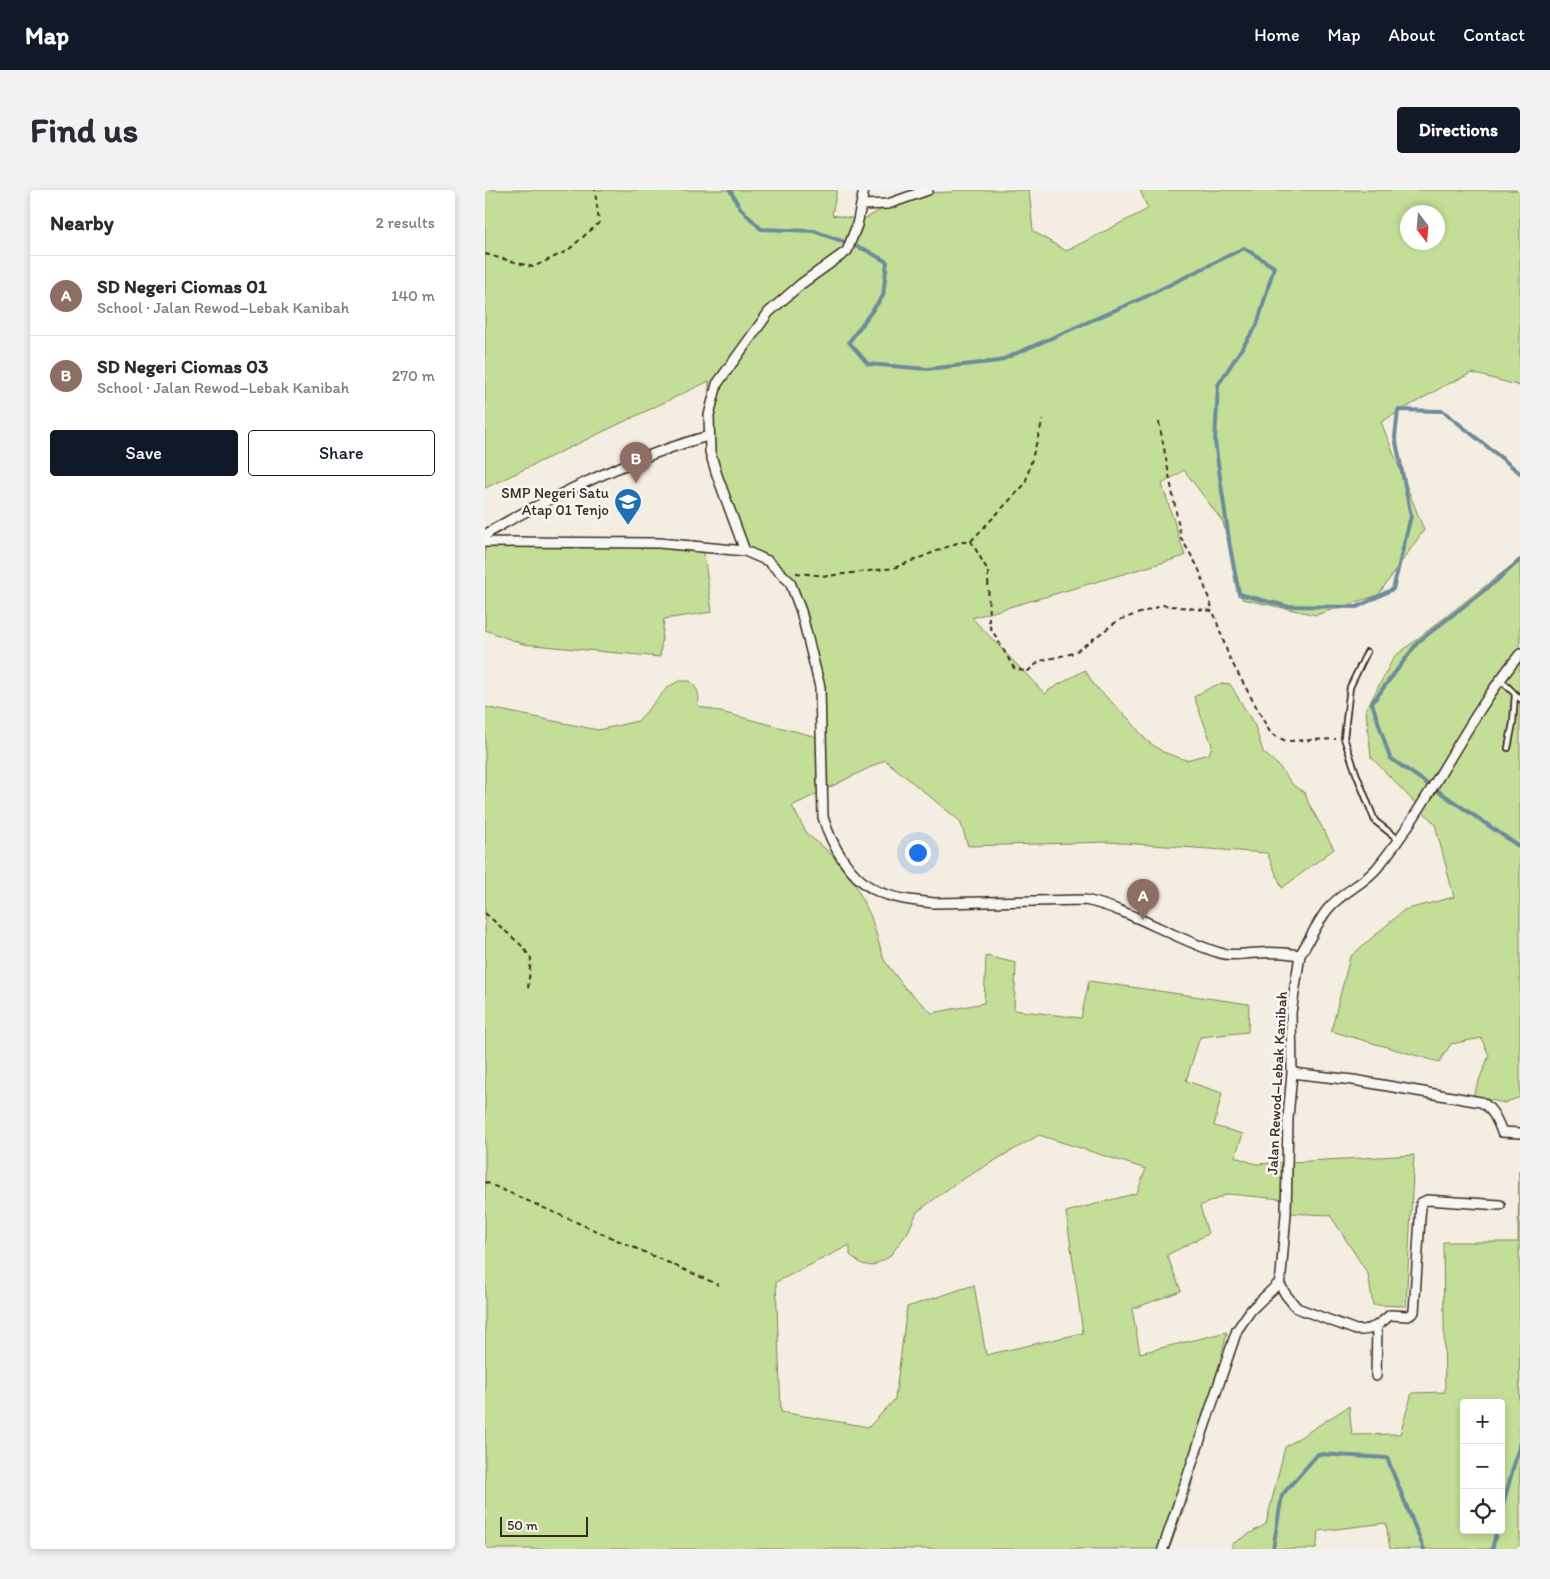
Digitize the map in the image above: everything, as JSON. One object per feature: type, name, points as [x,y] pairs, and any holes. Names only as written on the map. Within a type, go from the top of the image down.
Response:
[{"type":"street","points":[[745,551],[710,452],[708,436],[709,415],[717,384],[769,312],[801,284],[847,251],[857,225],[864,190]]},
{"type":"street","points":[[861,205],[889,204],[928,190]]},
{"type":"street","points":[[485,535],[505,521],[597,476],[708,436]]},
{"type":"street","points":[[485,542],[659,543],[745,551],[768,561],[790,582],[801,611],[820,688],[823,817],[829,836],[854,873],[875,890],[917,901],[935,903],[1085,900],[1099,903],[1159,927],[1189,942],[1232,956],[1286,952],[1300,955],[1327,909],[1375,870],[1398,839],[1425,801],[1440,773],[1500,678],[1520,654]]},
{"type":"street","name":"Jalan Rewod–Lebak Kanibah","points":[[1279,1283],[1286,1214],[1288,1118],[1292,1073],[1291,1012],[1300,955]]},
{"type":"street","points":[[1292,1073],[1353,1080],[1481,1102],[1489,1106],[1503,1132],[1520,1133]]},
{"type":"street","points":[[1163,1549],[1237,1330],[1251,1310],[1279,1283],[1297,1308],[1356,1330],[1377,1327],[1390,1315],[1408,1316],[1414,1312],[1421,1203],[1427,1200],[1500,1205]]},
{"type":"street","points":[[1377,1327],[1377,1376]]},
{"type":"lane","points":[[1367,652],[1350,687],[1344,738],[1375,821],[1398,839]]},
{"type":"lane","points":[[1500,678],[1520,699]]},
{"type":"lane","points":[[1508,748],[1513,723],[1515,694]]},
{"type":"path","points":[[485,254],[533,266],[567,251],[599,223],[595,190]]},
{"type":"path","points":[[778,571],[827,576],[894,568],[957,543],[971,541],[1025,484],[1043,419]]},
{"type":"path","points":[[1159,422],[1181,538],[1198,567],[1229,658],[1271,734],[1285,741],[1344,738]]},
{"type":"path","points":[[971,541],[988,571],[989,625],[1014,668],[1027,672],[1040,661],[1074,652],[1119,620],[1164,605],[1213,611]]},
{"type":"path","points":[[485,914],[521,945],[531,958],[528,989]]},
{"type":"path","points":[[485,1182],[719,1285]]},
{"type":"green space","points":[[485,190],[837,190],[832,215],[863,220],[910,193],[952,192],[954,190],[1029,190],[1033,231],[1066,251],[1148,209],[1140,190],[1520,190],[1520,386],[1472,373],[1444,386],[1381,422],[1424,530],[1378,595],[1316,615],[1242,599],[1223,522],[1184,470],[1162,484],[1185,556],[972,618],[1045,694],[1085,670],[1094,685],[1129,719],[1146,740],[1163,752],[1186,760],[1209,754],[1212,745],[1194,697],[1216,685],[1230,684],[1255,726],[1263,752],[1278,765],[1293,785],[1305,793],[1334,849],[1282,888],[1267,853],[1108,842],[968,846],[960,821],[885,760],[792,806],[807,834],[828,851],[851,876],[871,917],[884,960],[905,988],[932,1013],[984,1003],[986,956],[1016,963],[1014,1010],[1081,1018],[1089,981],[1249,1004],[1248,1032],[1200,1037],[1186,1081],[1222,1093],[1214,1126],[1243,1134],[1235,1157],[1256,1164],[1414,1155],[1406,1306],[1373,1305],[1368,1274],[1330,1215],[1289,1213],[1281,1199],[1228,1194],[1200,1206],[1208,1234],[1167,1255],[1181,1291],[1132,1309],[1140,1353],[1227,1332],[1190,1491],[1170,1547],[1157,1549],[485,1549],[485,707],[598,730],[638,721],[668,687],[679,681],[690,681],[698,693],[698,706],[817,737],[818,705],[809,618],[789,575],[746,551],[707,439],[709,381],[485,488]],"holes":[[[1039,1135],[1146,1169],[1137,1193],[1066,1212],[1083,1333],[986,1355],[974,1285],[907,1307],[895,1399],[869,1427],[781,1412],[776,1282],[850,1245],[850,1255],[862,1264],[872,1266],[889,1257],[908,1232],[917,1212],[956,1183]]]},
{"type":"green space","points":[[485,539],[703,547],[712,612],[664,619],[660,657],[523,644],[485,630]]},
{"type":"green space","points":[[1520,559],[1520,1097],[1504,1103],[1473,1096],[1489,1055],[1481,1038],[1451,1044],[1439,1062],[1331,1031],[1350,957],[1404,910],[1454,897],[1435,824],[1371,757],[1366,710],[1394,657]]},
{"type":"green space","points":[[1519,1171],[1520,1549],[1390,1549],[1386,1523],[1319,1531],[1316,1549],[1232,1549],[1232,1544],[1266,1524],[1285,1447],[1349,1406],[1352,1435],[1400,1434],[1412,1393],[1445,1392],[1443,1242],[1518,1242]]},
{"type":"waterway","points":[[730,190],[740,208],[761,229],[814,231],[866,250],[887,262],[883,296],[849,342],[868,364],[927,369],[999,361],[1145,297],[1244,248],[1274,267],[1257,325],[1218,385],[1215,442],[1230,547],[1239,594],[1286,606],[1357,607],[1393,589],[1411,516],[1395,437],[1398,410],[1443,411],[1520,473]]},
{"type":"waterway","points":[[1520,560],[1418,642],[1372,703],[1390,758],[1520,847]]},
{"type":"waterway","points":[[1505,1497],[1520,1444]]},
{"type":"waterway","points":[[1273,1549],[1282,1495],[1318,1454],[1387,1458],[1424,1549]]},
{"type":"waterway","points":[[1492,1549],[1496,1534]]},
{"type":"place","name":"SD Negeri Ciomas 03","points":[[636,483]]},
{"type":"place","name":"SMP Negeri Satu Atap 01 Tenjo","points":[[628,526]]},
{"type":"place","name":"SD Negeri Ciomas 01","points":[[1143,920]]}]
